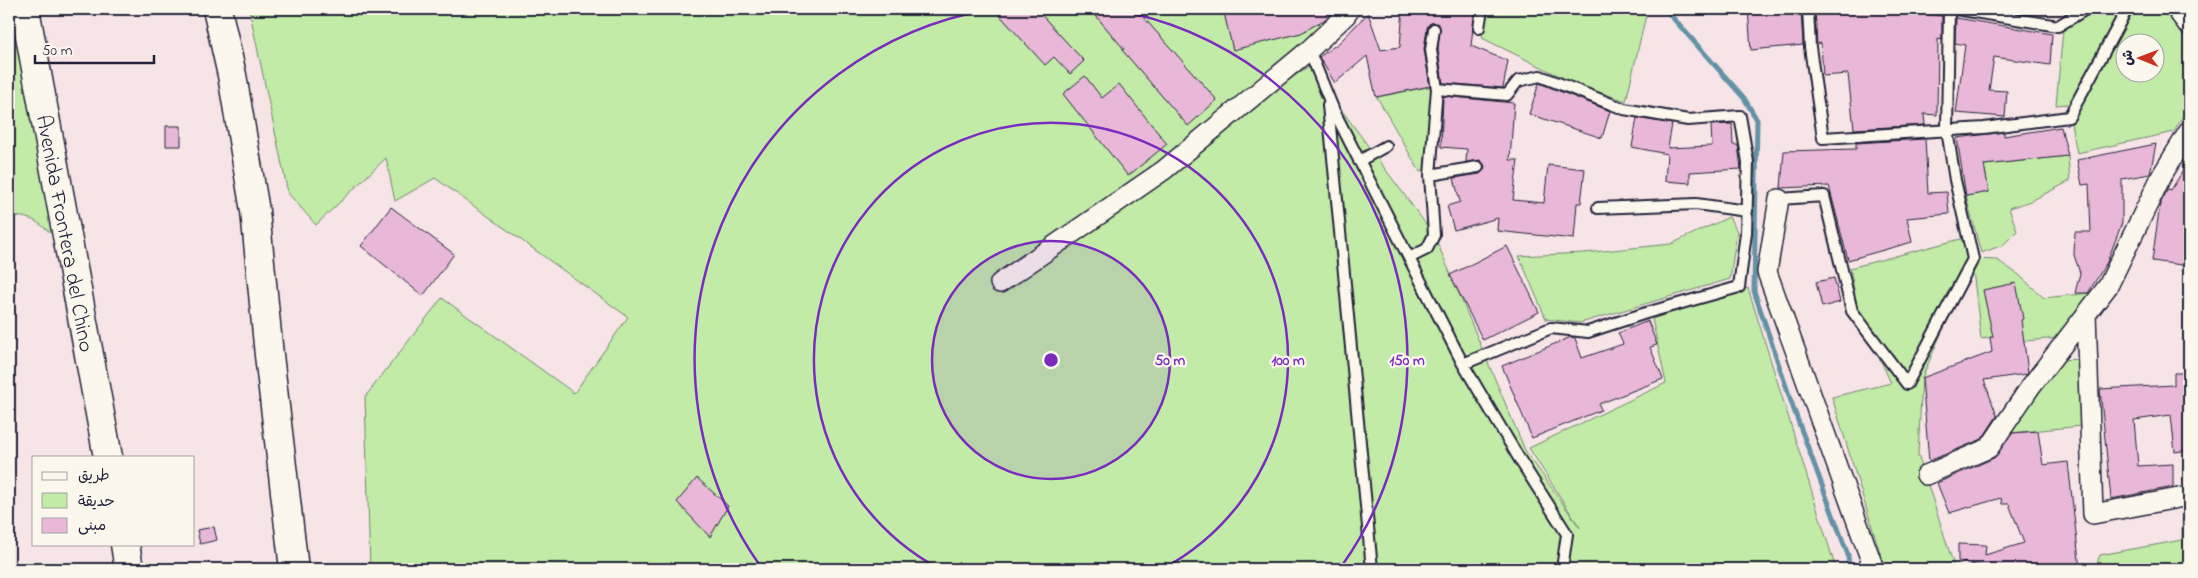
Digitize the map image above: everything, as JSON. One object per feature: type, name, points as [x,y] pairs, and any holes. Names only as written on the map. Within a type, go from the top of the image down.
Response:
[{"type":"street","name":"Avenida Frontera del Chino","points":[[25,9],[108,456]]},
{"type":"street","points":[[217,9],[232,75],[255,211],[269,355],[294,569]]},
{"type":"street","points":[[1000,282],[1164,170],[1309,50],[1350,9]]},
{"type":"street","points":[[2176,9],[2189,26]]},
{"type":"street","points":[[1926,475],[1989,448],[2031,386],[2108,286],[2162,175],[2189,131]]},
{"type":"street","points":[[1779,198],[1767,272],[1874,569]]},
{"type":"street","points":[[2086,314],[2093,514],[2189,496]]},
{"type":"street","points":[[125,546],[129,569]]},
{"type":"lane","points":[[1478,28],[1482,9]]},
{"type":"lane","points":[[1808,9],[1810,47],[1822,138],[1984,128],[2069,117],[2127,9]]},
{"type":"lane","points":[[1779,198],[1824,196],[1852,311],[1908,384],[1973,259],[1955,180],[1947,130],[1949,9]]},
{"type":"lane","points":[[1956,9],[2058,26],[2086,9]]},
{"type":"lane","points":[[1409,258],[1427,249],[1434,235],[1430,175],[1437,89],[1431,50],[1434,29]]},
{"type":"lane","points":[[1309,50],[1327,94],[1359,161],[1463,364],[1567,534],[1562,569]]},
{"type":"lane","points":[[1437,89],[1507,95],[1518,81],[1540,76],[1624,109],[1688,120],[1740,116],[1748,162],[1747,211],[1739,287],[1646,313],[1588,332],[1551,328],[1463,364]]},
{"type":"lane","points":[[1327,94],[1372,569]]},
{"type":"lane","points":[[1359,161],[1386,146]]},
{"type":"lane","points":[[1430,175],[1478,167]]},
{"type":"lane","points":[[1598,208],[1696,204],[1747,211]]},
{"type":"green space","points":[[9,9],[15,9],[58,240],[31,219],[9,216]]},
{"type":"green space","points":[[249,9],[1349,9],[1134,184],[1309,66],[1434,235],[1525,450],[1580,528],[1529,448],[1666,383],[1652,319],[1748,288],[1836,569],[370,569],[365,397],[442,298],[574,393],[628,317],[435,178],[395,201],[386,158],[316,225],[288,193]]},
{"type":"green space","points":[[1487,9],[1642,9],[1646,15],[1626,101],[1578,85],[1482,38]]},
{"type":"green space","points":[[2065,9],[2189,9],[2189,105],[2174,132],[2077,153],[2067,104],[2056,105]]},
{"type":"green space","points":[[1433,86],[1425,170],[1420,172],[1377,97]]},
{"type":"green space","points":[[2068,156],[2070,181],[2031,201],[2009,208],[2017,231],[2003,245],[1981,253],[1966,196],[1989,192],[1984,165]]},
{"type":"green space","points":[[1729,217],[1737,231],[1730,279],[1580,323],[1546,319],[1519,256],[1584,253],[1671,244]]},
{"type":"green space","points":[[1968,237],[1973,259],[1997,260],[2019,275],[2044,298],[2090,293],[2059,338],[2024,341],[2022,333],[1981,339],[1972,261],[1922,378],[1918,454],[1955,569],[1885,569],[1832,397],[1891,383],[1858,312],[1850,268]]},
{"type":"green space","points":[[2081,359],[2081,426],[2011,433],[2059,360]]},
{"type":"green space","points":[[2189,505],[2189,569],[2095,569],[2100,555],[2182,540],[2183,506]]},
{"type":"building","points":[[994,9],[1036,9],[1084,61],[1070,74],[1054,57],[1045,65]]},
{"type":"building","points":[[1090,9],[1136,9],[1217,100],[1188,126],[1122,50],[1124,49]]},
{"type":"building","points":[[1223,9],[1336,9],[1324,20],[1301,33],[1233,50]]},
{"type":"building","points":[[1403,9],[1475,9],[1471,46],[1508,61],[1503,88],[1443,83],[1438,50],[1440,27],[1434,22],[1429,24],[1427,28],[1424,49],[1430,86],[1376,97],[1367,56],[1335,83],[1319,57],[1340,42],[1368,13],[1381,50],[1400,47]]},
{"type":"building","points":[[1748,9],[1801,9],[1803,45],[1751,50]]},
{"type":"building","points":[[1815,9],[1867,9],[1942,16],[1942,40],[1938,39],[1937,115],[1924,114],[1925,125],[1854,129],[1848,74],[1823,76],[1821,43],[1817,44]]},
{"type":"building","points":[[1956,18],[2052,34],[2050,65],[1994,57],[1989,90],[2007,91],[2005,117],[1956,113],[1965,45],[1955,43]]},
{"type":"building","points":[[1085,76],[1102,98],[1119,84],[1167,144],[1128,176],[1063,94]]},
{"type":"building","points":[[1539,83],[1610,111],[1602,138],[1529,114]]},
{"type":"building","points":[[1443,96],[1514,103],[1510,160],[1518,160],[1513,200],[1544,203],[1548,165],[1585,169],[1581,203],[1577,203],[1574,239],[1497,231],[1498,218],[1454,230],[1447,206],[1460,202],[1454,178],[1480,174],[1485,166],[1480,160],[1466,162],[1467,149],[1441,147]]},
{"type":"building","points":[[1637,118],[1672,124],[1668,148],[1712,146],[1711,125],[1732,124],[1733,145],[1738,145],[1741,169],[1690,172],[1690,183],[1665,181],[1667,154],[1632,147]]},
{"type":"building","points":[[166,126],[181,126],[181,146],[166,146]]},
{"type":"building","points":[[2061,127],[2068,156],[1984,165],[1989,192],[1966,196],[1957,138],[2004,132],[2004,136]]},
{"type":"building","points":[[1925,139],[1928,193],[1947,192],[1949,214],[1907,218],[1912,242],[1848,260],[1829,186],[1781,188],[1784,151],[1856,149],[1856,143]]},
{"type":"building","points":[[2156,144],[2150,174],[2122,179],[2122,223],[2107,262],[2088,293],[2075,293],[2080,273],[2074,255],[2075,232],[2091,232],[2089,184],[2082,185],[2077,160]]},
{"type":"building","points":[[2189,161],[2189,266],[2152,261],[2160,204],[2168,189],[2171,190]]},
{"type":"building","points":[[391,207],[454,254],[423,296],[361,246]]},
{"type":"building","points":[[1507,246],[1539,312],[1483,340],[1450,275]]},
{"type":"building","points":[[1834,278],[1840,302],[1822,307],[1816,282]]},
{"type":"building","points":[[2016,283],[2023,319],[2021,320],[2028,372],[2026,374],[1984,380],[1997,416],[1982,439],[1929,461],[1922,378],[1992,352],[1990,337],[1993,337],[1983,290]]},
{"type":"building","points":[[1648,321],[1657,345],[1650,347],[1663,379],[1599,404],[1601,410],[1532,438],[1502,366],[1571,337],[1575,338],[1582,358],[1623,344],[1618,333]]},
{"type":"building","points":[[2174,373],[2189,373],[2189,450],[2175,452],[2171,415],[2134,420],[2138,466],[2173,464],[2173,487],[2111,499],[2100,389],[2174,385]]},
{"type":"building","points":[[2038,431],[2043,465],[2068,462],[2080,569],[1992,569],[1958,561],[1958,544],[1986,545],[1985,555],[2024,543],[2009,504],[2002,504],[2001,498],[1949,513],[1937,483],[1994,458],[2013,433]]},
{"type":"building","points":[[697,478],[728,506],[710,537],[677,502]]},
{"type":"building","points":[[214,527],[217,540],[200,544],[197,530]]},
{"type":"waterway","points":[[1665,9],[1744,98],[1757,120],[1754,291],[1794,410],[1848,555],[1849,569]]}]
